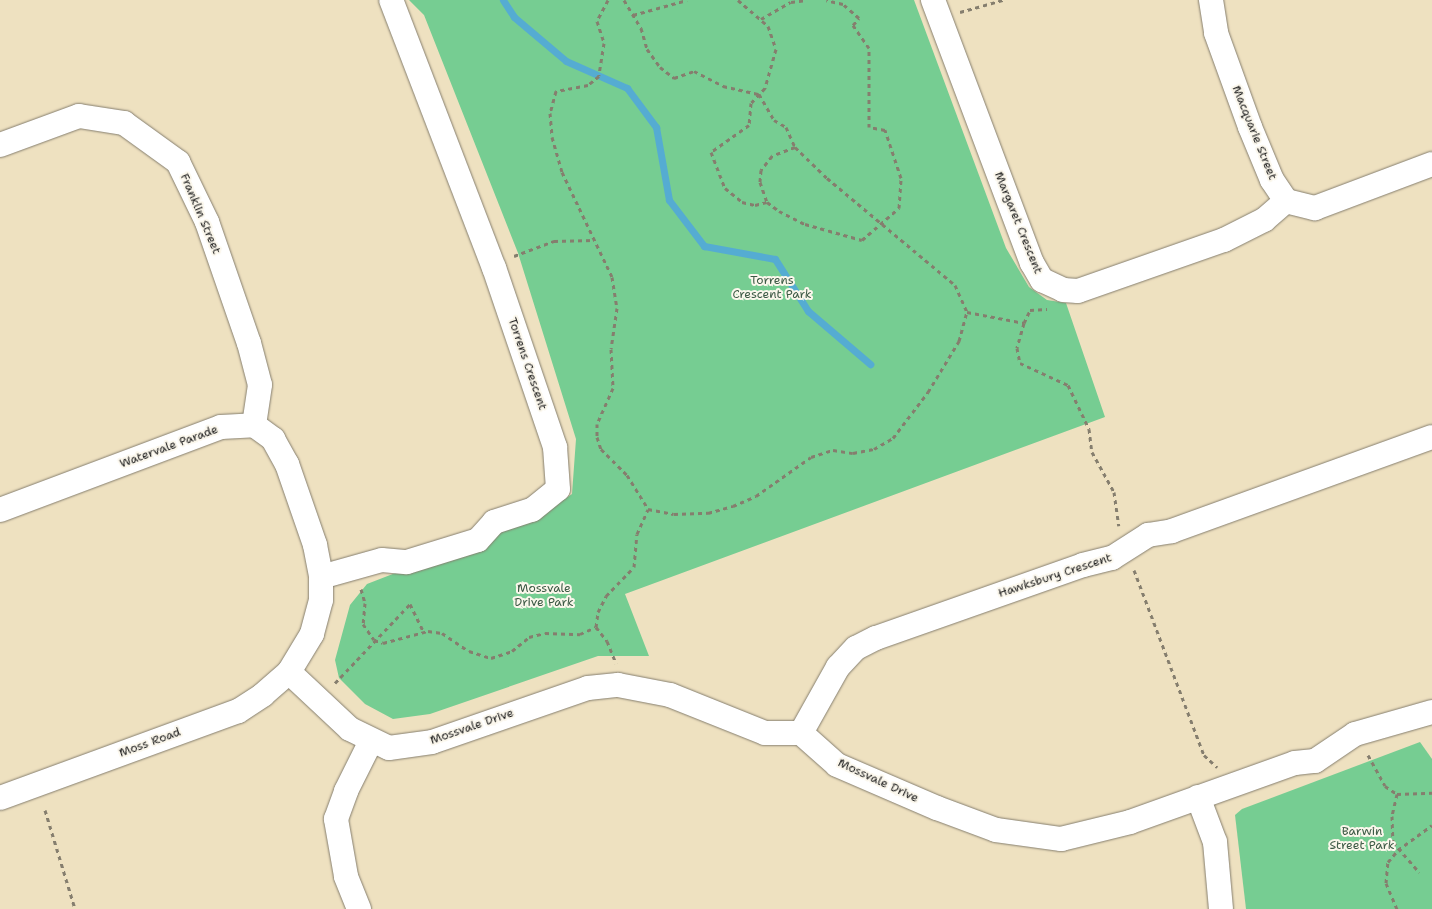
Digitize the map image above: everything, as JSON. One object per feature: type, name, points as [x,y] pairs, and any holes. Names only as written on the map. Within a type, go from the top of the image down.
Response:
[{"type":"street","name":"Torrens Crescent","points":[[321,577],[382,560],[407,562],[478,540],[494,522],[532,510],[558,489],[555,447],[494,268],[390,0]]},
{"type":"street","name":"Macquarie Street","points":[[1211,0],[1216,33],[1247,119],[1272,180],[1286,200]]},
{"type":"street","name":"Margaret Crescent","points":[[936,10],[1032,263],[1042,280],[1063,290]]},
{"type":"street","name":"Franklin Street","points":[[0,145],[79,116],[124,123],[178,162],[207,222],[249,343],[260,385],[254,425]]},
{"type":"street","points":[[1063,290],[1078,291],[1224,240],[1264,220],[1286,200],[1316,208],[1432,164]]},
{"type":"street","points":[[254,425],[272,440],[287,464],[315,544],[321,577],[321,600],[312,634],[289,672]]},
{"type":"street","name":"Watervale Parade","points":[[0,510],[221,428],[254,425]]},
{"type":"street","name":"Hawksbury Crescent","points":[[801,733],[838,667],[856,648],[876,638],[1083,565],[1112,558],[1148,535],[1172,530],[1432,437]]},
{"type":"street","name":"Mossvale Drive","points":[[289,672],[350,729],[389,748],[412,746],[588,688],[618,685],[670,695],[765,733],[801,733],[837,764],[996,830],[1061,839],[1130,822],[1295,763],[1315,761],[1355,734],[1432,712]]},
{"type":"street","name":"Moss Road","points":[[0,798],[238,711],[276,686],[289,672]]},
{"type":"street","points":[[359,909],[346,876],[336,819],[346,791],[371,740]]},
{"type":"street","points":[[1198,798],[1214,842],[1221,909]]},
{"type":"path","points":[[608,0],[597,21],[604,43],[599,76],[588,85],[572,90],[562,89],[556,91],[550,113],[552,137],[562,172],[612,277],[617,308],[611,349],[613,388],[597,424],[597,438],[601,448],[627,475],[648,509],[674,514],[708,513],[734,506],[756,496],[811,457],[833,450],[853,453],[880,445],[893,438],[928,392],[959,341],[967,312],[955,285],[795,147],[786,127],[774,120],[759,94],[723,86],[694,71],[674,78],[660,67],[647,49],[633,15],[624,0]]},
{"type":"path","points":[[633,15],[687,0]]},
{"type":"path","points":[[738,0],[768,26],[776,49],[765,88],[751,103],[749,125],[711,152],[725,188],[742,202],[756,205],[768,202]]},
{"type":"path","points":[[761,19],[791,2],[808,0]]},
{"type":"path","points":[[795,147],[772,156],[760,170],[760,182],[768,202],[805,224],[862,240],[899,208],[900,178],[885,130],[869,127],[869,48],[853,25],[859,18],[843,4],[826,0]]},
{"type":"path","points":[[936,10],[1003,0]]},
{"type":"path","points":[[494,268],[518,253],[554,241],[594,240]]},
{"type":"path","points":[[1063,290],[1056,308],[1030,310],[1017,348],[1020,363],[1068,385],[1081,406],[1092,452],[1114,492],[1120,536]]},
{"type":"path","points":[[967,312],[1024,323]]},
{"type":"path","points":[[617,670],[614,653],[596,627],[598,612],[606,596],[634,567],[637,534],[648,509]]},
{"type":"path","points":[[1132,564],[1204,755],[1218,768]]},
{"type":"path","points":[[360,587],[365,603],[363,624],[374,640],[394,643],[424,633],[442,633],[469,651],[491,658],[512,651],[529,637],[545,633],[580,634],[596,627]]},
{"type":"path","points":[[330,688],[410,604],[424,633]]},
{"type":"path","points":[[1368,755],[1385,786],[1397,794],[1432,793]]},
{"type":"path","points":[[1397,794],[1392,833],[1398,850],[1419,872]]},
{"type":"path","points":[[45,810],[75,909]]},
{"type":"path","points":[[1397,909],[1386,883],[1388,862],[1398,850],[1432,825]]},
{"type":"green space","name":"Torrens Crescent Park","points":[[409,0],[914,0],[1006,248],[1029,287],[1047,300],[1066,303],[1105,417],[625,594],[649,656],[598,656],[430,714],[393,719],[365,704],[339,678],[335,660],[350,605],[367,584],[537,518],[572,494],[576,439],[518,253],[424,15]]},
{"type":"green space","name":"Barwin Street Park","points":[[1420,742],[1432,759],[1432,909],[1246,909],[1235,815],[1242,809]]},
{"type":"waterway","points":[[503,0],[514,17],[566,61],[627,88],[656,127],[669,200],[704,246],[775,259],[808,311],[870,364]]},
{"type":"park label","name":"Mossvale Drive Park","points":[[544,596]]}]
